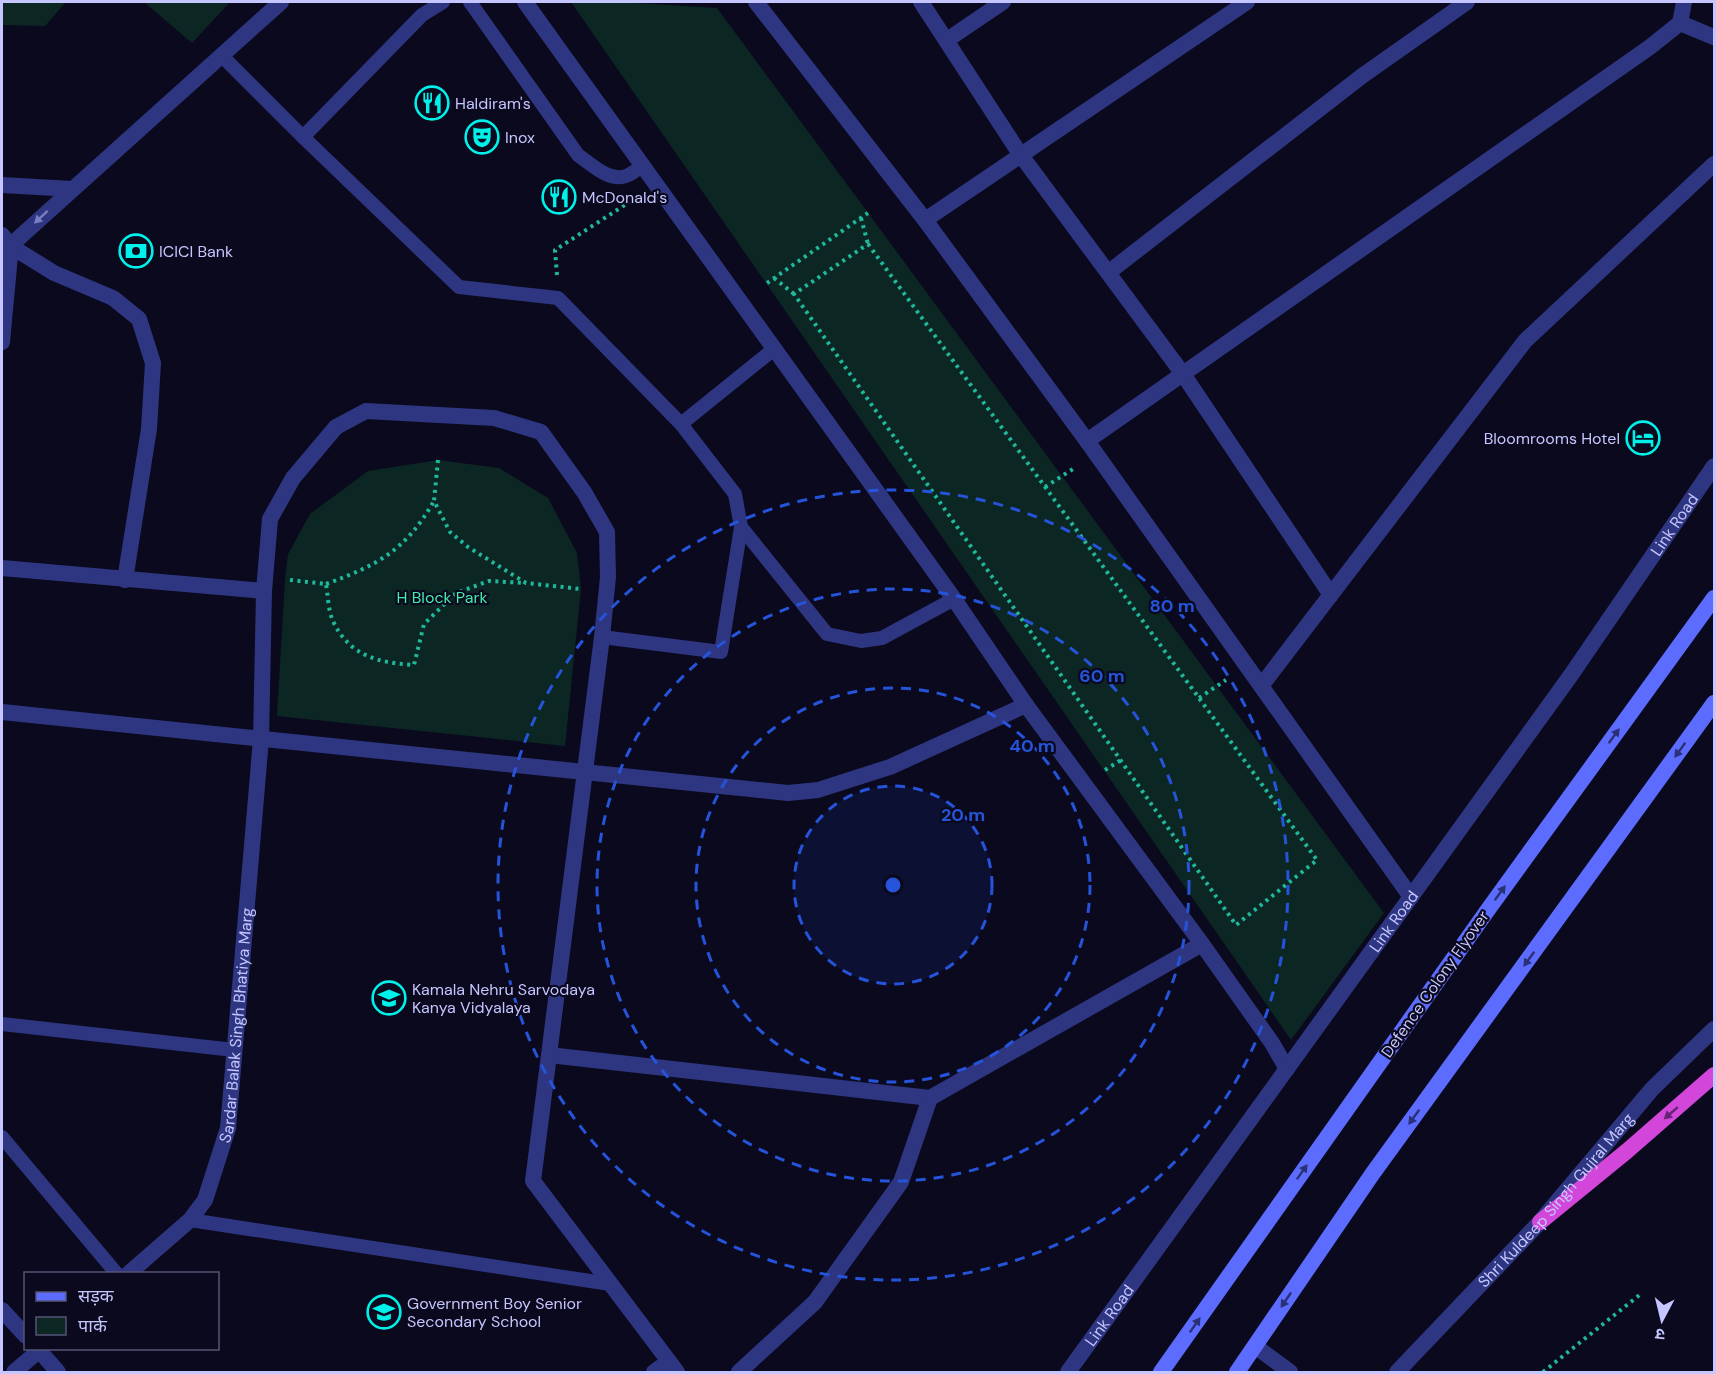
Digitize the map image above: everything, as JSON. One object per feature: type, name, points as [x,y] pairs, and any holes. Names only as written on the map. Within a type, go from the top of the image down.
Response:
[{"type":"highway","points":[[1540,1222],[1627,1151],[1714,1075]]},
{"type":"main road","name":"Defence Colony Flyover","points":[[1161,1372],[1486,911],[1714,598]]},
{"type":"main road","points":[[1237,1372],[1316,1254],[1714,703]]},
{"type":"street","points":[[6,240],[72,189],[281,2]]},
{"type":"street","points":[[525,2],[954,599],[1026,705],[1202,944],[1272,1043],[1287,1069]]},
{"type":"street","points":[[756,2],[925,220],[1092,447],[1411,897]]},
{"type":"street","points":[[921,2],[1020,154],[1183,374],[1330,595]]},
{"type":"street","points":[[947,40],[1003,2]]},
{"type":"street","points":[[925,220],[1247,2]]},
{"type":"street","points":[[1109,272],[1362,76],[1467,2]]},
{"type":"street","points":[[1092,447],[1183,374],[1650,47],[1680,23],[1684,2]]},
{"type":"street","points":[[1680,23],[1714,37]]},
{"type":"street","points":[[1261,686],[1524,341],[1714,164]]},
{"type":"street","points":[[2,185],[72,189]]},
{"type":"street","points":[[2,342],[6,240]]},
{"type":"street","points":[[6,240],[54,273],[113,298],[139,320],[153,363],[149,429],[125,580]]},
{"type":"street","name":"Sardar Balak Singh Bhatiya Marg","points":[[130,1272],[190,1220],[205,1200],[228,1128],[261,739],[264,591],[270,519],[293,478],[336,427],[366,411],[494,418],[541,432],[584,492],[607,532],[608,577],[602,637],[533,1181],[673,1367]]},
{"type":"street","name":"Link Road","points":[[1068,1372],[1571,675],[1714,466]]},
{"type":"street","points":[[2,568],[264,591]]},
{"type":"street","points":[[2,712],[788,793],[818,790],[890,767],[1026,705]]},
{"type":"street","points":[[549,1055],[930,1098],[1202,944]]},
{"type":"street","name":"Shri Kuldeep Singh Gujral Marg","points":[[1397,1372],[1540,1222],[1652,1089],[1714,1029]]},
{"type":"street","points":[[739,1372],[815,1302],[901,1182],[930,1098]]},
{"type":"street","points":[[2,1311],[24,1334]]},
{"type":"street","points":[[1255,1346],[1290,1372]]},
{"type":"street","points":[[14,1372],[39,1350]]},
{"type":"street","points":[[41,1350],[58,1372]]},
{"type":"street","points":[[654,1372],[673,1367]]},
{"type":"lane","points":[[303,137],[422,15],[443,2]]},
{"type":"lane","points":[[470,2],[578,155],[602,172],[617,177],[627,176],[643,165]]},
{"type":"lane","points":[[222,56],[459,287],[558,298],[681,424],[735,494],[741,527],[721,652],[602,637]]},
{"type":"lane","points":[[681,424],[774,349]]},
{"type":"lane","points":[[741,527],[827,634],[861,641],[882,638],[954,599]]},
{"type":"lane","points":[[2,1024],[234,1050]]},
{"type":"lane","points":[[2,1137],[115,1272]]},
{"type":"lane","points":[[190,1220],[610,1284]]},
{"type":"path","points":[[558,298],[555,250],[657,184]]},
{"type":"path","points":[[766,283],[868,213]]},
{"type":"path","points":[[774,278],[794,294],[1236,925],[1317,860],[868,244],[861,218]]},
{"type":"path","points":[[794,294],[868,244]]},
{"type":"path","points":[[1045,487],[1092,447]]},
{"type":"path","points":[[285,580],[326,584],[363,570],[384,558],[407,540],[435,501],[438,460]]},
{"type":"path","points":[[435,501],[450,532],[468,547],[526,583]]},
{"type":"path","points":[[326,584],[332,620],[348,645],[372,659],[414,665],[424,624],[456,593],[489,581],[581,589]]},
{"type":"path","points":[[1199,698],[1247,666]]},
{"type":"path","points":[[1543,1372],[1642,1293]]},
{"type":"green space","points":[[2,2],[66,2],[45,26],[2,25]]},
{"type":"green space","points":[[144,2],[230,2],[192,43]]},
{"type":"green space","points":[[571,2],[620,2],[717,8],[1384,913],[1291,1040]]},
{"type":"green space","name":"H Block Park","points":[[438,460],[499,468],[548,498],[577,553],[581,589],[565,746],[277,716],[288,554],[310,514],[368,471]]},
{"type":"place","name":"Haldiram's","points":[[432,103]]},
{"type":"place","name":"Inox","points":[[482,137]]},
{"type":"place","name":"McDonald's","points":[[559,197]]},
{"type":"place","name":"ICICI Bank","points":[[136,251]]},
{"type":"place","name":"Bloomrooms Hotel","points":[[1643,438]]},
{"type":"place","name":"Kamala Nehru Sarvodaya Kanya Vidyalaya","points":[[389,998]]},
{"type":"place","name":"Government Boy Senior Secondary School","points":[[384,1312]]}]
